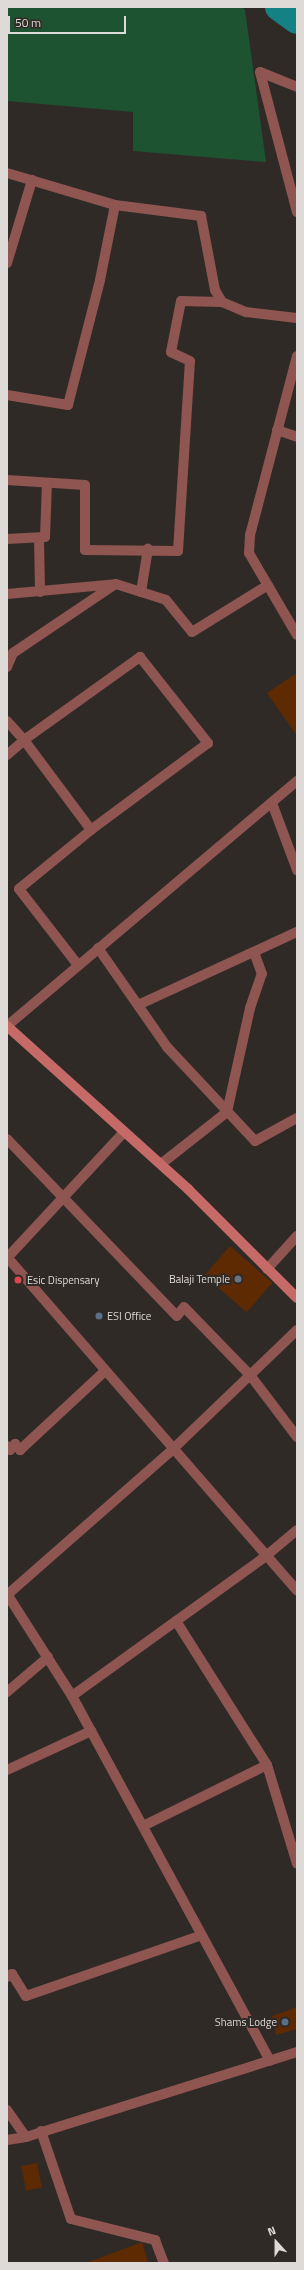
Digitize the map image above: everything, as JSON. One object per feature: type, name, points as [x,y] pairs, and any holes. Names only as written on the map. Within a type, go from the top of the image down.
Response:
[{"type":"main road","points":[[7,1026],[160,1164],[297,1298]]},
{"type":"street","points":[[297,87],[260,72],[297,212]]},
{"type":"street","points":[[7,174],[115,205],[200,216],[215,290],[222,302]]},
{"type":"street","points":[[7,263],[32,180]]},
{"type":"street","points":[[7,394],[68,405],[100,280],[115,205]]},
{"type":"street","points":[[7,480],[85,485],[85,550],[178,551],[190,361],[172,352],[181,301],[222,302],[246,312],[297,318]]},
{"type":"street","points":[[297,356],[294,375],[277,430],[250,534],[249,553],[297,636]]},
{"type":"street","points":[[277,430],[297,438]]},
{"type":"street","points":[[7,539],[46,537],[47,483]]},
{"type":"street","points":[[40,538],[40,592]]},
{"type":"street","points":[[141,592],[148,550]]},
{"type":"street","points":[[7,594],[116,584],[166,600],[192,632],[268,585]]},
{"type":"street","points":[[7,667],[13,653],[116,584]]},
{"type":"street","points":[[7,755],[24,740],[140,658],[208,743],[91,830],[19,889],[78,965]]},
{"type":"street","points":[[7,721],[24,740],[91,830]]},
{"type":"street","points":[[7,1026],[297,781]]},
{"type":"street","points":[[272,803],[297,870]]},
{"type":"street","points":[[138,1005],[297,932]]},
{"type":"street","points":[[98,948],[167,1047],[255,1141],[297,1118]]},
{"type":"street","points":[[160,1164],[228,1112],[250,1008],[262,974],[254,952]]},
{"type":"street","points":[[124,1132],[7,1257],[297,1591]]},
{"type":"street","points":[[7,1139],[177,1316],[184,1308],[250,1375],[297,1437]]},
{"type":"street","points":[[267,1269],[297,1236]]},
{"type":"street","points":[[270,2061],[72,1696],[7,1594],[173,1449],[297,1330]]},
{"type":"street","points":[[7,1446],[10,1450],[15,1444],[20,1450],[105,1371]]},
{"type":"street","points":[[72,1696],[266,1556],[297,1530]]},
{"type":"street","points":[[176,1621],[267,1765],[297,1864]]},
{"type":"street","points":[[7,1692],[48,1657]]},
{"type":"street","points":[[7,1770],[91,1731]]},
{"type":"street","points":[[143,1826],[267,1765]]},
{"type":"street","points":[[9,1972],[26,1996],[202,1935]]},
{"type":"street","points":[[7,2140],[26,2137],[41,2131],[297,2052]]},
{"type":"street","points":[[7,2110],[26,2137]]},
{"type":"street","points":[[41,2131],[71,2219],[155,2240],[164,2263]]},
{"type":"green space","points":[[7,7],[242,7],[245,10],[266,162],[133,151],[133,112],[7,101]]},
{"type":"building","points":[[297,673],[297,732],[295,733],[267,693]]},
{"type":"building","name":"Balaji Temple","points":[[230,1246],[272,1283],[247,1312],[204,1275]]},
{"type":"building","name":"Shams Lodge","points":[[297,2007],[297,2029],[276,2035],[272,2016]]},
{"type":"building","points":[[37,2163],[42,2188],[26,2191],[21,2166]]},
{"type":"building","points":[[142,2242],[148,2263],[86,2263]]},
{"type":"waterway","points":[[279,7],[297,20]]},
{"type":"place","name":"Balaji Temple","points":[[238,1279]]},
{"type":"place","name":"Esic Dispensary","points":[[18,1280]]},
{"type":"place","name":"ESI Office","points":[[99,1316]]},
{"type":"place","name":"Shams Lodge","points":[[285,2022]]}]
